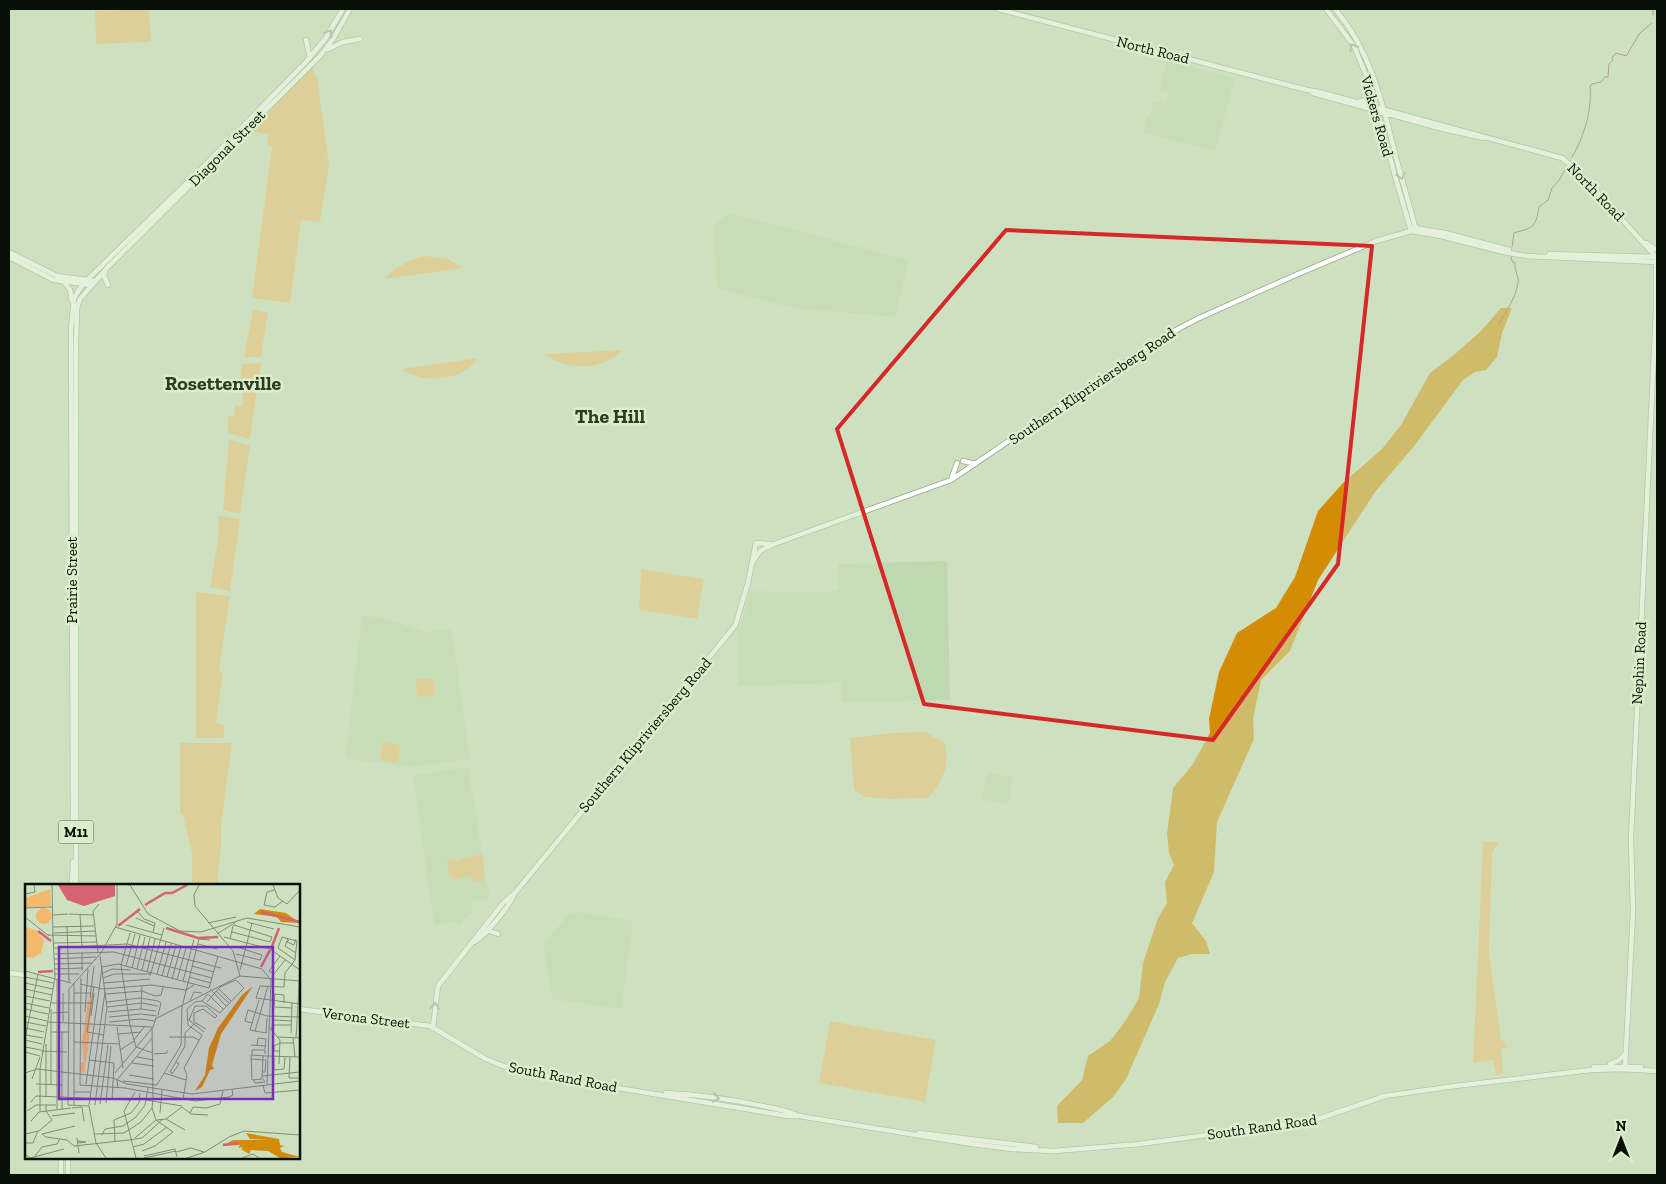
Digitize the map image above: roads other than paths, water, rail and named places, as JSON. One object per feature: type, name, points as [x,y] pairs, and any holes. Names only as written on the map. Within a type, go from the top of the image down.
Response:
[{"type":"main road","name":"Diagonal Street","points":[[85,282],[206,164],[310,57],[325,40],[343,9]]},
{"type":"main road","name":"Diagonal Street","points":[[92,283],[325,51],[350,9]]},
{"type":"main road","name":"North Road","points":[[998,9],[1554,155],[1564,159],[1581,174],[1657,260]]},
{"type":"main road","name":"Vickers Road","points":[[1326,9],[1354,46],[1372,90],[1407,219],[1413,229]]},
{"type":"main road","name":"Vickers Road","points":[[1335,9],[1353,33],[1364,54],[1385,112],[1413,229]]},
{"type":"main road","points":[[325,51],[343,42],[360,38]]},
{"type":"main road","points":[[306,40],[310,57]]},
{"type":"main road","name":"North Road","points":[[1307,90],[1378,110]]},
{"type":"main road","points":[[1356,103],[1368,99],[1372,90]]},
{"type":"main road","name":"North Road","points":[[1385,112],[1399,118],[1454,132],[1494,139]]},
{"type":"main road","points":[[1389,128],[1392,120],[1399,118]]},
{"type":"main road","points":[[1398,234],[1404,228],[1407,219]]},
{"type":"main road","name":"Southern Klipriviersberg Road","points":[[752,563],[760,551],[774,544],[951,480],[1179,328],[1376,241],[1413,229],[1444,233],[1516,252],[1657,260]]},
{"type":"main road","points":[[1643,242],[1657,250]]},
{"type":"main road","points":[[9,252],[57,276],[92,283]]},
{"type":"main road","points":[[9,257],[48,278],[65,283],[85,282]]},
{"type":"main road","name":"Nephin Road","points":[[1625,1067],[1633,912],[1631,838],[1657,260]]},
{"type":"main road","points":[[107,268],[104,276],[108,285]]},
{"type":"main road","name":"Prairie Street","points":[[74,884],[71,330],[73,302],[77,291],[85,282]]},
{"type":"main road","points":[[65,283],[70,290],[73,302]]},
{"type":"main road","name":"Prairie Street","points":[[73,437],[77,308],[82,294],[92,283]]},
{"type":"main road","points":[[963,461],[976,464]]},
{"type":"main road","points":[[951,480],[957,463]]},
{"type":"main road","name":"Southern Klipriviersberg Road","points":[[433,1027],[438,986],[735,626],[756,543],[774,544]]},
{"type":"main road","points":[[494,902],[506,903]]},
{"type":"main road","name":"Southern Klipriviersberg Road","points":[[474,942],[487,930],[506,903]]},
{"type":"main road","points":[[487,930],[498,934]]},
{"type":"main road","points":[[9,973],[25,976]]},
{"type":"main road","name":"Verona Street","points":[[300,1009],[433,1027]]},
{"type":"main road","name":"South Rand Road","points":[[433,1027],[474,1052],[503,1066],[532,1074],[788,1116],[894,1131],[1059,1150],[1140,1144],[1312,1121],[1385,1096],[1601,1066],[1657,1069]]},
{"type":"main road","points":[[1601,1066],[1617,1062],[1626,1053],[1633,1063],[1641,1067]]},
{"type":"main road","name":"South Rand Road","points":[[1521,1077],[1625,1067],[1657,1069]]},
{"type":"main road","points":[[62,1159],[62,1175]]},
{"type":"main road","points":[[68,1159],[68,1175]]},
{"type":"waterway","points":[[1653,9],[1653,15]]},
{"type":"waterway","points":[[1572,157],[1581,140],[1587,122],[1590,86],[1608,77],[1609,64],[1616,53],[1626,56],[1640,33],[1652,23]]},
{"type":"waterway","points":[[1512,247],[1514,233],[1525,230],[1533,225],[1539,207],[1548,200],[1552,188],[1566,168]]},
{"type":"waterway","points":[[1499,324],[1513,299],[1518,283],[1515,263],[1512,261],[1511,256]]},
{"type":"district","name":"Rosettenville","points":[[223,383]]},
{"type":"district","name":"The Hill","points":[[610,416]]}]
